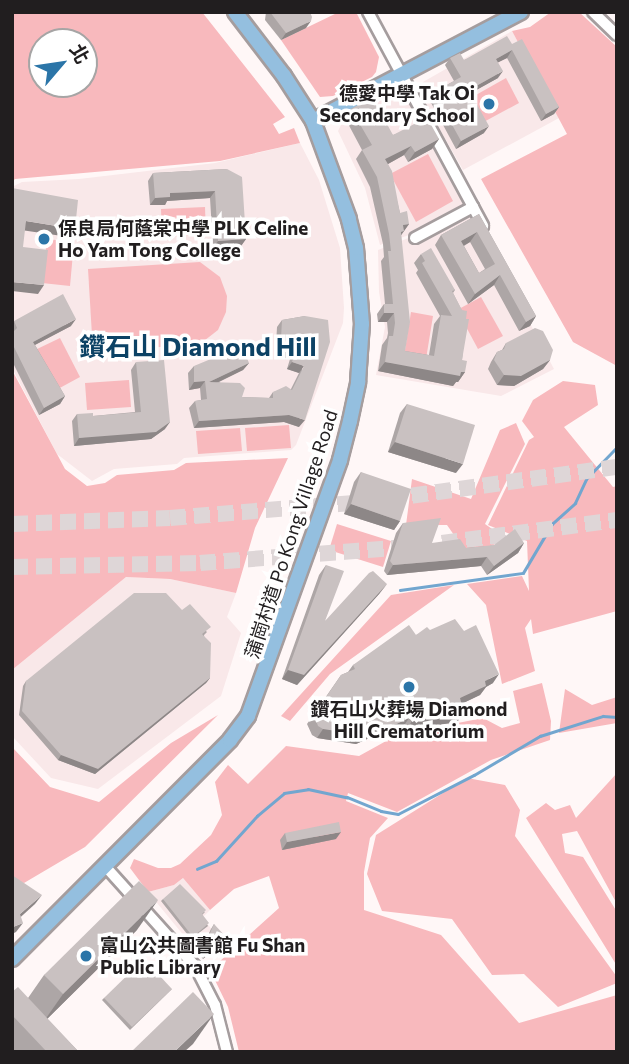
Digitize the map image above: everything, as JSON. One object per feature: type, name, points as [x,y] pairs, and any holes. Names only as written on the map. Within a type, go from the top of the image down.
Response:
[{"type":"main road","name":"蒲崗村道 Po Kong Village Road","points":[[12,959],[230,740],[248,716],[340,460],[358,382],[362,304],[353,233],[313,121],[284,76],[235,12]]},
{"type":"main road","points":[[313,121],[521,12]]},
{"type":"street","points":[[368,12],[491,241]]},
{"type":"street","points":[[593,12],[617,34]]},
{"type":"street","points":[[415,238],[473,207]]},
{"type":"street","points":[[104,866],[195,966],[218,1014],[227,1052]]},
{"type":"shaded area","points":[[12,12],[202,12],[285,117],[273,124],[279,134],[294,128],[300,143],[220,161],[15,179],[12,182]]},
{"type":"shaded area","points":[[339,12],[356,12],[379,57],[376,72],[372,77],[333,96],[320,97],[281,40]]},
{"type":"shaded area","points":[[551,12],[579,12],[617,47],[617,366],[573,342],[481,179],[567,134],[512,31],[530,27]]},
{"type":"shaded area","name":"德愛中學 Tak Oi Secondary School","points":[[512,31],[559,118],[463,170],[418,91],[423,82]]},
{"type":"shaded area","points":[[506,78],[519,103],[480,124],[467,100]]},
{"type":"shaded area","points":[[403,86],[466,205],[409,235],[380,245],[365,188],[338,131],[346,115]]},
{"type":"shaded area","points":[[300,143],[319,180],[340,248],[344,308],[343,323],[296,445],[291,450],[184,458],[177,464],[114,469],[92,481],[57,454],[12,368],[12,187],[22,182],[79,179],[215,163]]},
{"type":"shaded area","points":[[428,154],[453,201],[416,222],[390,174]]},
{"type":"shaded area","points":[[205,207],[206,235],[162,237],[161,209]]},
{"type":"shaded area","points":[[472,213],[554,369],[501,396],[376,375],[385,327],[379,292],[378,250]]},
{"type":"shaded area","points":[[47,239],[74,242],[70,286],[42,283]]},
{"type":"shaded area","points":[[200,262],[220,277],[227,296],[226,312],[218,330],[200,344],[93,352],[88,269]]},
{"type":"shaded area","points":[[481,297],[503,336],[478,349],[457,310]]},
{"type":"shaded area","points":[[411,312],[433,316],[426,359],[404,356]]},
{"type":"shaded area","points":[[60,338],[80,377],[56,390],[35,350]]},
{"type":"shaded area","points":[[12,370],[65,469],[87,486],[105,483],[117,475],[174,470],[186,463],[288,458],[255,528],[236,593],[170,579],[126,577],[12,670]]},
{"type":"shaded area","points":[[129,380],[131,407],[87,410],[85,383]]},
{"type":"shaded area","points":[[563,381],[595,385],[598,405],[564,427],[613,487],[617,486],[617,611],[533,634],[531,619],[525,628],[535,671],[502,684],[486,605],[467,584],[522,576],[529,591],[527,541],[488,525],[529,440],[534,437],[522,421],[533,400]]},
{"type":"shaded area","points":[[516,423],[525,444],[485,524],[505,538],[485,550],[463,548],[447,525],[406,525],[412,479],[471,499],[500,430]]},
{"type":"shaded area","points":[[289,425],[291,448],[247,451],[245,428]]},
{"type":"shaded area","points":[[240,428],[242,451],[198,454],[196,431]]},
{"type":"shaded area","points":[[337,524],[391,541],[383,567],[329,550]]},
{"type":"shaded area","points":[[126,577],[170,579],[236,593],[227,617],[241,633],[221,696],[98,789],[51,778],[12,736],[12,670]]},
{"type":"shaded area","points":[[454,585],[330,674],[290,721],[281,716],[391,595]]},
{"type":"shaded area","points":[[542,683],[551,721],[550,740],[491,760],[397,812],[348,793],[346,801],[388,818],[370,838],[364,872],[364,910],[441,935],[519,1023],[617,995],[617,1052],[239,1052],[228,1007],[210,970],[279,908],[269,876],[234,889],[210,910],[183,878],[174,885],[148,892],[130,868],[134,859],[158,868],[171,868],[180,864],[211,835],[222,815],[215,782],[228,765],[248,784],[286,746],[359,756],[397,735],[483,718],[502,728],[520,723],[513,691]]},
{"type":"shaded area","points":[[565,689],[592,705],[617,697],[617,723],[559,733]]},
{"type":"shaded area","points":[[218,715],[85,847],[24,883],[12,880],[12,747],[50,787],[99,802],[171,743]]},
{"type":"shaded area","points":[[617,773],[617,904],[577,831],[562,834],[565,853],[583,857],[617,912],[617,966],[526,818],[546,803],[555,810],[570,805],[576,818]]},
{"type":"shaded area","points":[[467,778],[505,785],[520,810],[515,836],[617,977],[617,983],[558,1007],[524,974],[492,975],[452,919],[382,911],[367,874],[376,835]]},
{"type":"shaded area","points":[[183,878],[210,910],[202,918],[223,942],[203,959],[148,892],[174,885]]},
{"type":"building","points":[[270,12],[310,12],[312,17],[311,21],[286,33]]},
{"type":"building","points":[[507,36],[512,44],[522,39],[559,107],[546,114],[512,50],[496,59],[503,71],[469,90],[489,126],[461,141],[434,92],[461,77],[450,58],[460,53],[464,60]]},
{"type":"building","points":[[372,97],[393,135],[422,120],[424,124],[429,121],[439,139],[415,152],[411,146],[385,159],[392,171],[400,213],[407,211],[409,224],[403,225],[404,231],[401,232],[410,322],[405,351],[434,356],[441,315],[452,316],[422,263],[425,261],[421,254],[431,248],[455,290],[452,291],[462,310],[467,311],[466,319],[469,319],[462,360],[467,361],[465,372],[461,372],[460,376],[385,362],[389,336],[393,336],[395,323],[394,313],[384,313],[384,304],[393,304],[389,234],[377,177],[362,150],[372,145],[351,109]]},
{"type":"building","points":[[227,169],[242,177],[246,239],[218,241],[215,191],[170,193],[170,197],[155,198],[153,173]]},
{"type":"building","points":[[12,188],[78,200],[75,229],[26,221],[23,247],[48,250],[44,285],[12,282]]},
{"type":"building","points":[[479,214],[536,316],[526,322],[500,275],[475,294],[441,235]],"holes":[[[477,232],[495,264],[479,273],[461,241]]]},
{"type":"building","points":[[63,294],[76,319],[33,342],[65,396],[44,408],[12,343],[12,333],[17,328],[14,321]]},
{"type":"building","points":[[305,316],[328,320],[330,342],[305,420],[289,415],[199,421],[195,401],[207,399],[205,381],[194,382],[194,366],[242,346],[249,363],[209,382],[240,383],[245,388],[242,397],[273,398],[273,392],[286,386],[292,390],[304,366],[292,362],[295,352],[286,350],[281,338],[282,320]]},
{"type":"building","points":[[535,328],[543,331],[553,350],[550,360],[521,376],[504,375],[494,360],[497,352],[504,349],[506,343]]},
{"type":"building","points":[[164,360],[170,422],[156,432],[79,438],[77,414],[93,413],[93,416],[141,412],[136,362]]},
{"type":"building","points":[[407,404],[475,425],[463,464],[395,442]]},
{"type":"building","points":[[361,472],[411,489],[400,521],[351,504]]},
{"type":"building","points":[[441,518],[432,543],[460,539],[466,548],[494,545],[515,529],[524,543],[494,566],[487,557],[393,565],[390,561],[403,523]]},
{"type":"building","points":[[326,565],[344,571],[325,621],[369,573],[373,571],[387,584],[304,675],[288,670]]},
{"type":"building","points":[[134,593],[166,593],[182,610],[190,604],[211,627],[202,634],[211,643],[210,678],[98,769],[61,755],[22,711],[26,681]]},
{"type":"building","name":"鑽石山火葬場 Diamond Hill Crematorium","points":[[455,619],[464,631],[476,625],[499,674],[485,681],[486,686],[460,698],[464,713],[412,721],[409,718],[384,730],[382,726],[362,735],[318,726],[314,715],[341,675],[355,669],[353,665],[409,625],[416,635],[427,627],[430,630]]},
{"type":"building","points":[[339,822],[341,832],[287,842],[285,833]]},
{"type":"building","points":[[12,875],[42,895],[20,914],[23,923],[13,927]]},
{"type":"building","points":[[139,881],[158,900],[63,994],[44,975]]},
{"type":"building","points":[[180,884],[206,910],[202,914],[209,923],[193,937],[163,899]]},
{"type":"building","points":[[214,924],[226,937],[207,954],[203,949]]},
{"type":"building","points":[[144,959],[172,989],[132,1027],[104,998]]},
{"type":"building","points":[[18,987],[79,1052],[47,1052],[12,1015],[12,992]]},
{"type":"building","points":[[193,992],[214,1014],[174,1052],[131,1052]]},
{"type":"waterway","points":[[400,590],[523,573],[552,524],[575,503],[586,479],[617,447]]},
{"type":"waterway","points":[[197,869],[216,861],[257,816],[284,793],[308,789],[347,797],[381,811],[398,814],[474,775],[540,736],[603,716],[617,717]]},
{"type":"tunnel","points":[[388,499],[617,467]]},
{"type":"tunnel","points":[[12,524],[170,518],[366,502]]},
{"type":"tunnel","points":[[442,543],[617,520]]},
{"type":"tunnel","points":[[12,567],[200,563],[410,547]]},
{"type":"place","name":"德愛中學 Tak Oi Secondary School","points":[[489,104]]},
{"type":"place","name":"保良局何蔭棠中學 PLK Celine Ho Yam Tong College","points":[[44,239]]},
{"type":"place","name":"鑽石山火葬場 Diamond Hill Crematorium","points":[[409,687]]},
{"type":"place","name":"富山公共圖書館 Fu Shan Public Library","points":[[86,956]]},
{"type":"district","name":"鑽石山 Diamond Hill","points":[[198,346]]}]
